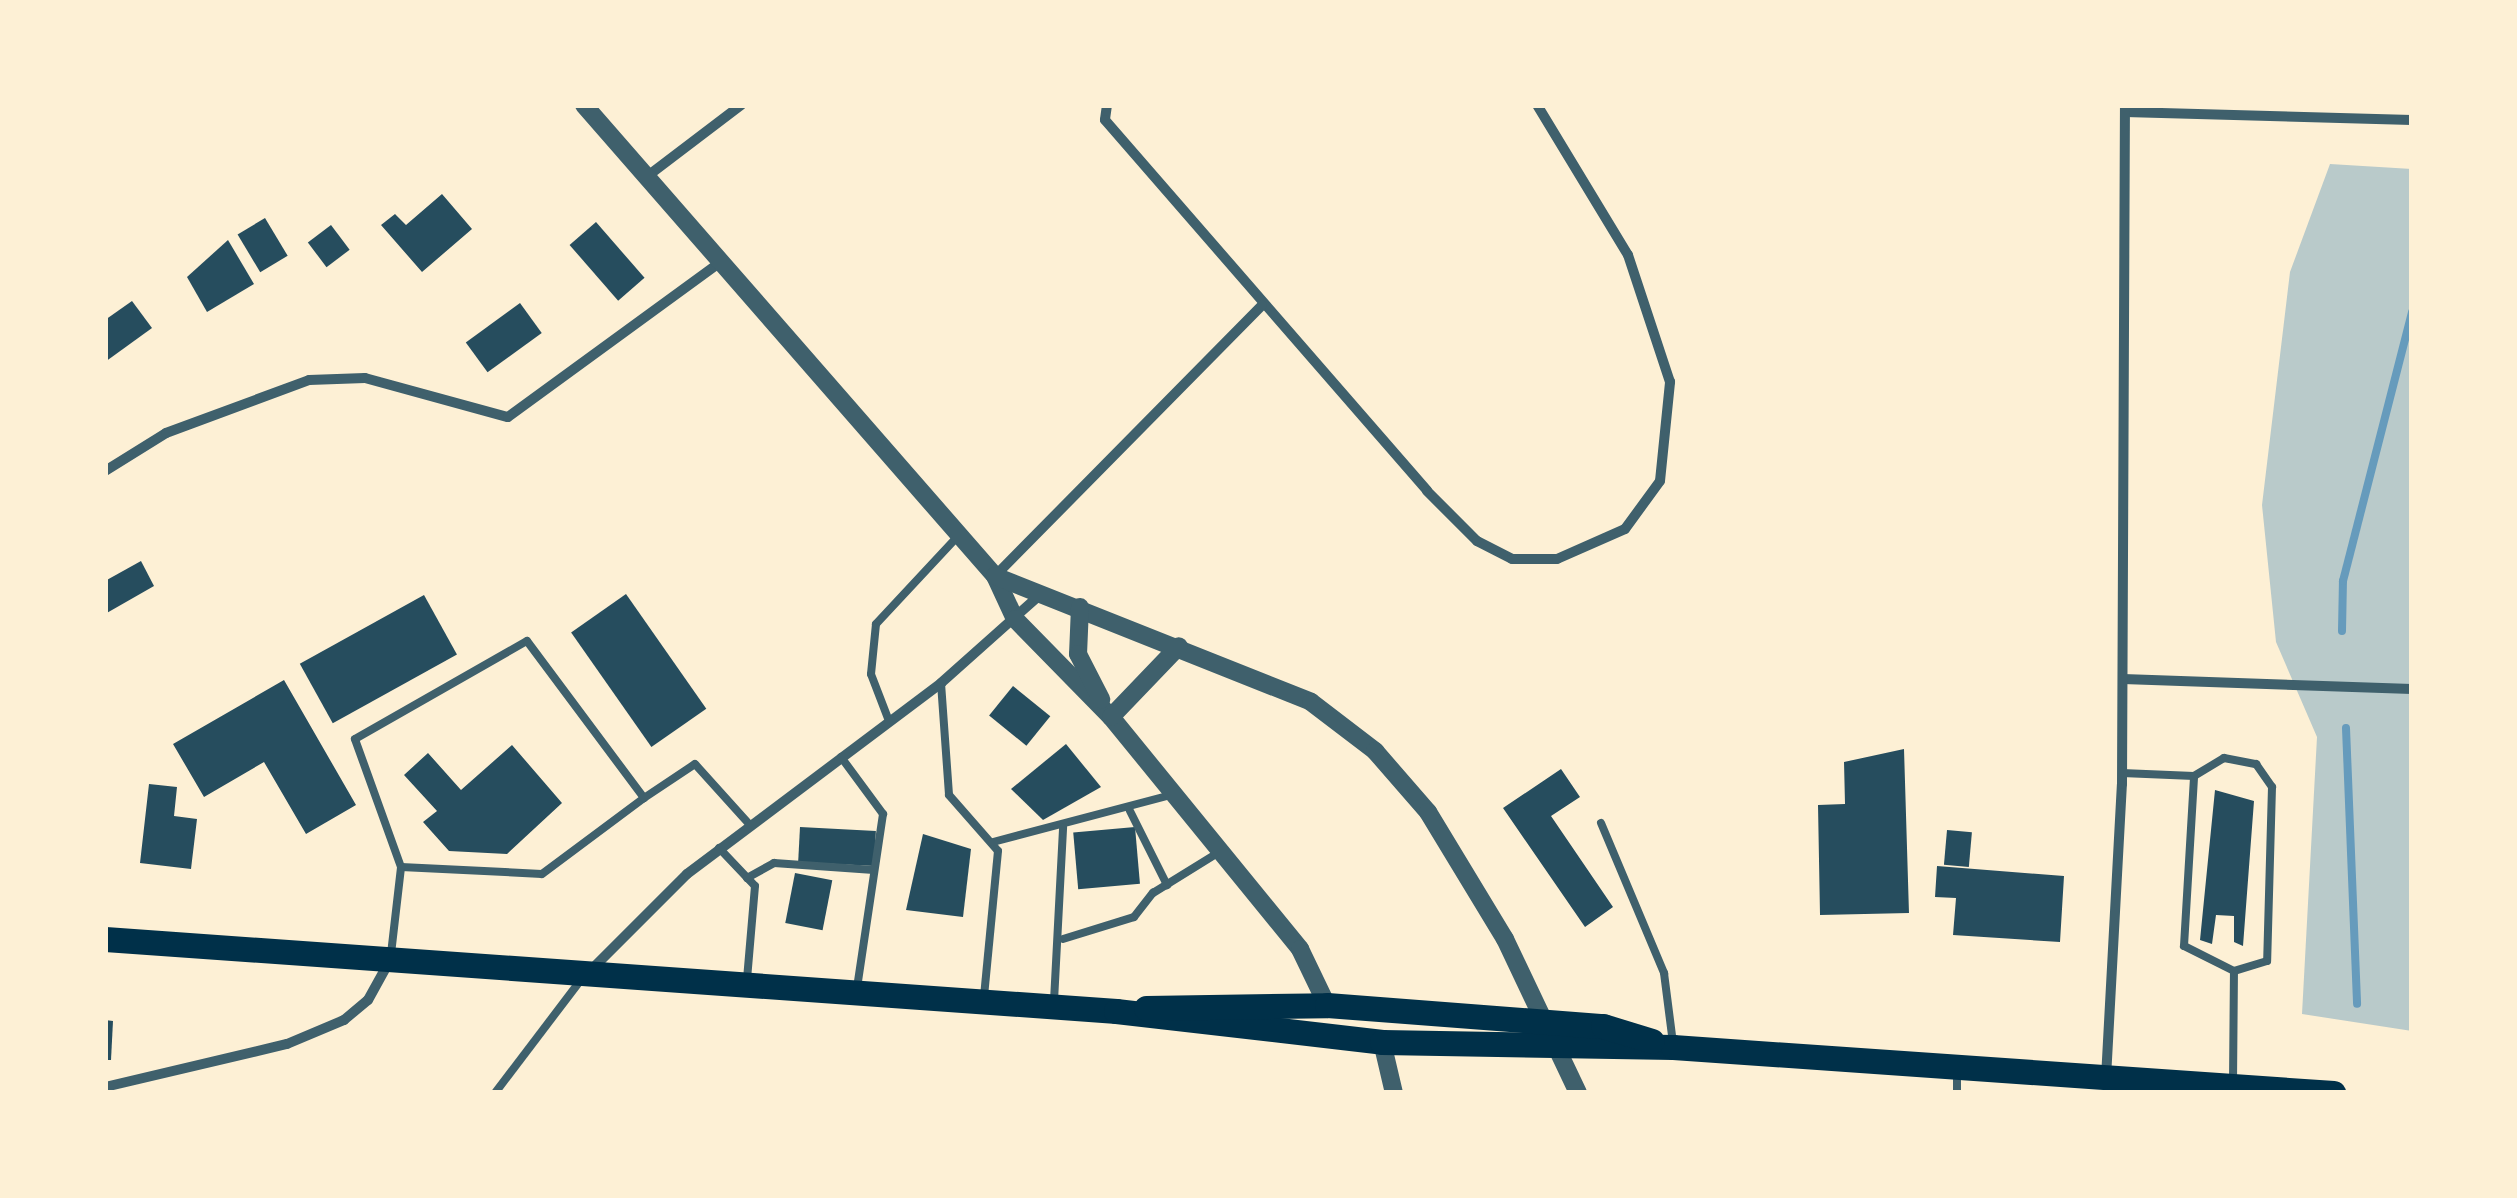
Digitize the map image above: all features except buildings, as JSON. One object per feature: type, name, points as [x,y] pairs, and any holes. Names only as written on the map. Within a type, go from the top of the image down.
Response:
[{"type":"highway","points":[[105,939],[1116,1011],[1382,1042],[1673,1047],[1957,1081],[2233,1086],[2333,1093]]},
{"type":"highway","points":[[1116,1011],[1220,1000],[1327,1005],[1604,1026],[1673,1047]]},
{"type":"street","points":[[584,105],[718,264],[995,576],[1015,619],[1111,717],[1320,976],[1327,1005]]},
{"type":"street","points":[[644,179],[741,105]]},
{"type":"street","points":[[1107,105],[1105,120],[1262,305],[1477,541],[1512,559],[1557,559],[1625,528],[1660,481],[1670,435],[1660,331],[1628,255],[1537,105]]},
{"type":"street","points":[[2090,1083],[2122,773],[2125,108],[2412,120]]},
{"type":"street","points":[[105,471],[166,433],[308,380],[365,378],[508,417],[718,264]]},
{"type":"street","points":[[995,576],[1262,305]]},
{"type":"street","points":[[995,576],[1180,646],[1311,702],[1375,751],[1428,812],[1505,939],[1578,1093]]},
{"type":"street","points":[[587,973],[719,848],[940,683],[1043,592]]},
{"type":"street","points":[[1080,607],[1078,654],[1111,717]]},
{"type":"street","points":[[1111,717],[1180,646]]},
{"type":"street","points":[[2123,679],[2412,689]]},
{"type":"street","points":[[105,1087],[287,1044],[344,1020],[368,1000],[390,960]]},
{"type":"street","points":[[1382,1042],[1394,1093]]},
{"type":"lane","points":[[888,721],[871,674],[876,624],[959,535]]},
{"type":"lane","points":[[390,960],[401,867],[355,739],[527,640],[644,798]]},
{"type":"lane","points":[[940,683],[949,795],[968,827],[992,842],[1130,811],[1174,794]]},
{"type":"lane","points":[[841,757],[882,814],[856,992]]},
{"type":"lane","points":[[2122,773],[2194,776],[2224,758],[2256,764],[2272,787],[2267,961],[2234,971],[2184,946],[2194,776]]},
{"type":"lane","points":[[401,867],[542,874],[695,764],[750,825]]},
{"type":"lane","points":[[1130,811],[1167,885]]},
{"type":"lane","points":[[1601,823],[1664,974],[1673,1047]]},
{"type":"lane","points":[[1053,1007],[1063,939],[1056,909],[1063,827]]},
{"type":"lane","points":[[984,1002],[992,842]]},
{"type":"lane","points":[[719,848],[755,886],[746,984]]},
{"type":"lane","points":[[1063,939],[1134,916],[1167,885],[1221,851]]},
{"type":"lane","points":[[747,878],[774,863],[874,870]]},
{"type":"lane","points":[[2233,1086],[2234,971]]},
{"type":"lane","points":[[495,1093],[587,973]]},
{"type":"shaded area","points":[[2330,164],[2412,169],[2412,1031],[2302,1014],[2317,737],[2276,642],[2262,505],[2290,272]]},
{"type":"waterway","points":[[2342,631],[2343,581],[2412,312]]},
{"type":"waterway","points":[[2346,728],[2357,1004]]}]
